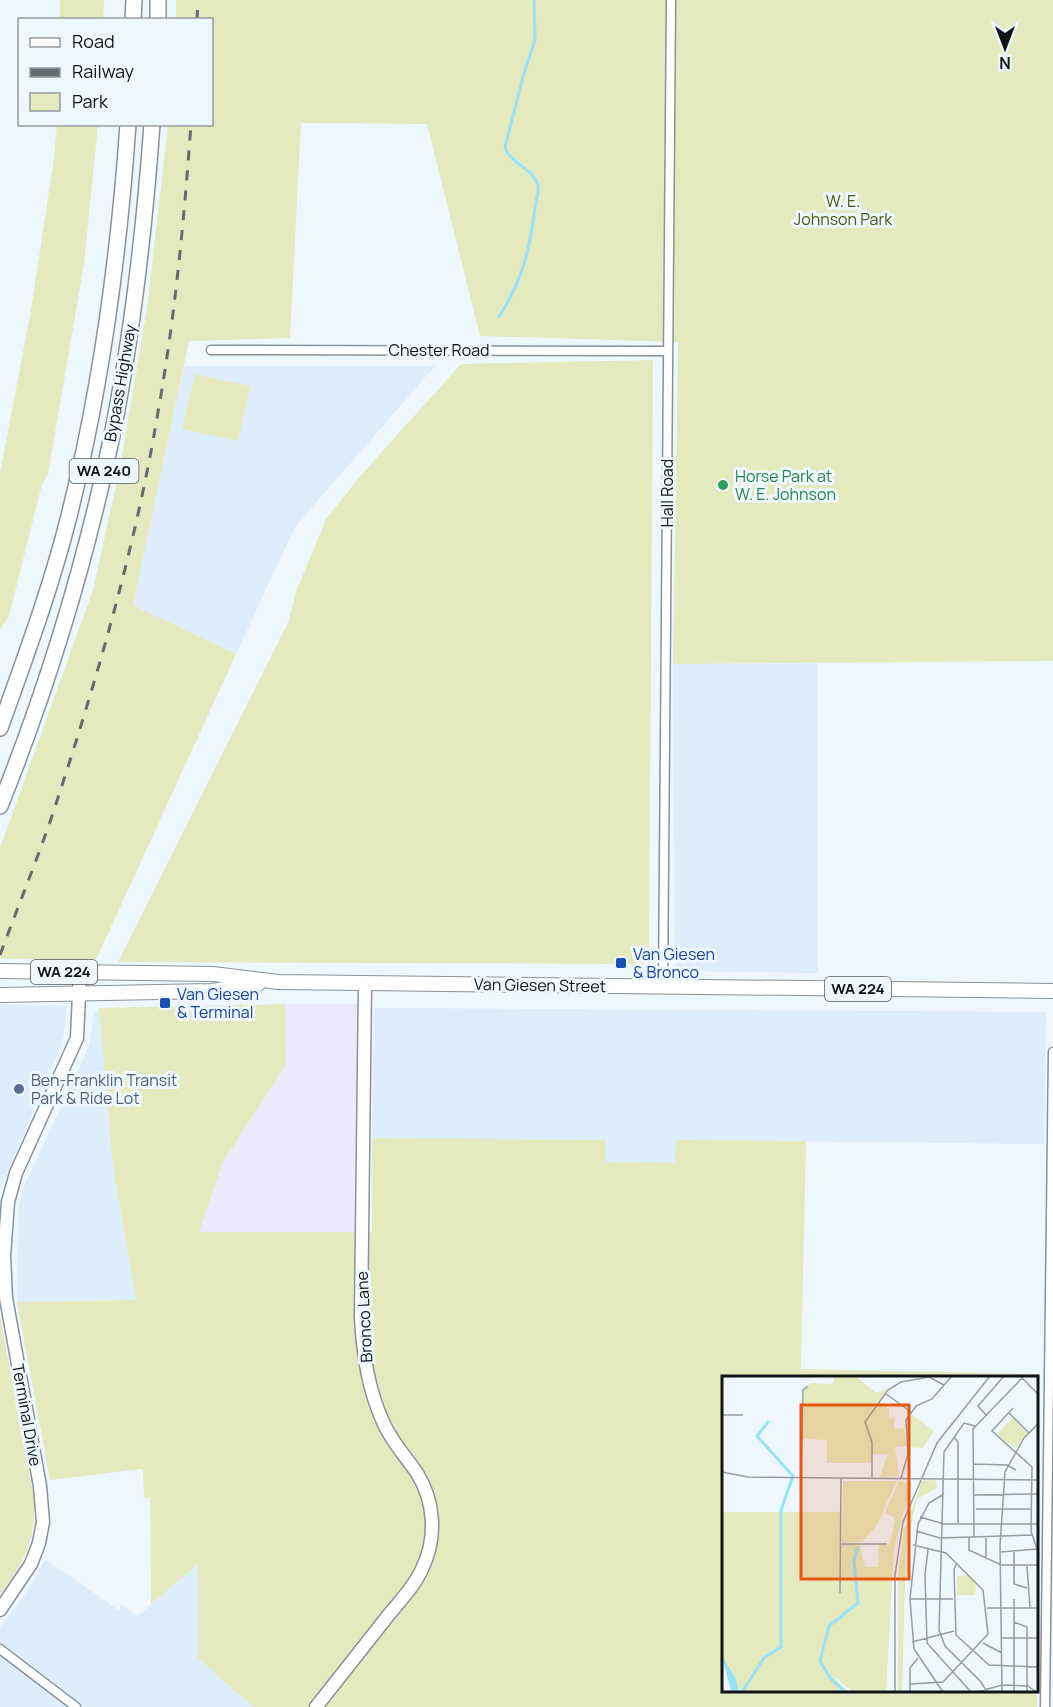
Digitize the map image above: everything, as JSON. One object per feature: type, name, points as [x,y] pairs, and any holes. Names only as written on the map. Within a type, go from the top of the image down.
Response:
[{"type":"highway","points":[[133,18],[134,0]]},
{"type":"highway","points":[[158,0],[158,18]]},
{"type":"highway","name":"Bypass Highway","points":[[0,728],[39,617],[66,527],[79,473],[107,314],[121,204],[128,126]]},
{"type":"highway","name":"Bypass Highway","points":[[0,806],[57,643],[99,497],[127,342],[147,196],[152,126]]},
{"type":"main road","name":"Van Giesen Street","points":[[0,971],[213,974],[278,981],[365,983],[1053,992]]},
{"type":"main road","name":"Van Giesen Street","points":[[0,995],[212,991],[278,981]]},
{"type":"street","name":"Hall Road","points":[[663,987],[671,0]]},
{"type":"street","name":"Chester Road","points":[[211,350],[667,351]]},
{"type":"street","name":"Terminal Drive","points":[[0,1610],[31,1564],[39,1543],[43,1522],[40,1486],[6,1298],[4,1256],[8,1202],[16,1173],[77,1038],[80,973]]},
{"type":"street","name":"Bronco Lane","points":[[316,1707],[419,1576],[429,1549],[432,1529],[429,1503],[422,1484],[389,1435],[378,1408],[363,1348],[361,1317],[365,983]]},
{"type":"street","points":[[1045,1707],[1053,1052]]},
{"type":"street","points":[[0,1649],[76,1707]]},
{"type":"shaded area","points":[[184,366],[435,366],[295,527],[236,654],[133,605]]},
{"type":"shaded area","points":[[818,663],[818,973],[675,971],[673,664]]},
{"type":"shaded area","name":"Ben-Franklin Transit Park & Ride Lot","points":[[0,1004],[66,1006],[66,1023],[61,1047],[0,1190]]},
{"type":"shaded area","points":[[285,1004],[357,1004],[354,1233],[198,1232],[223,1162],[286,1064]]},
{"type":"shaded area","points":[[99,1008],[113,1168],[136,1300],[17,1302],[19,1205],[24,1186],[83,1060],[89,1045],[94,1015]]},
{"type":"shaded area","points":[[374,1008],[1046,1012],[1044,1144],[677,1140],[676,1163],[605,1162],[605,1140],[372,1138]]},
{"type":"shaded area","points":[[45,1559],[120,1611],[120,1604],[138,1616],[198,1563],[198,1658],[253,1707],[0,1707],[0,1627],[31,1586]]},
{"type":"green space","points":[[60,0],[104,0],[103,18],[60,18]]},
{"type":"green space","name":"W. E. Johnson Park","points":[[176,0],[1053,0],[1053,661],[673,664],[678,342],[480,336],[427,124],[301,123],[290,338],[189,341],[133,605],[236,654],[95,962],[0,958],[0,848],[93,590],[120,467],[147,308],[168,126],[213,126],[213,18],[176,18]]},
{"type":"green space","points":[[57,126],[98,126],[84,264],[48,474],[42,484],[9,616],[0,630],[0,473],[31,310]]},
{"type":"green space","points":[[653,360],[649,964],[118,962],[288,623],[296,592],[326,519],[362,474],[461,364]]},
{"type":"green space","points":[[195,374],[250,386],[238,441],[182,429]]},
{"type":"green space","points":[[285,1004],[286,1064],[223,1162],[199,1232],[372,1232],[372,1138],[606,1140],[606,1162],[675,1163],[676,1140],[806,1141],[801,1369],[1039,1374],[1038,1540],[1038,1376],[722,1376],[722,1692],[1037,1692],[1037,1707],[253,1707],[198,1658],[198,1564],[151,1604],[150,1498],[144,1498],[143,1469],[50,1480],[17,1302],[136,1300],[113,1168],[99,1008]]},
{"type":"green space","points":[[0,1316],[34,1498],[34,1513],[31,1539],[27,1550],[0,1596]]},
{"type":"waterway","points":[[499,317],[514,290],[524,265],[538,190],[535,179],[512,158],[505,147],[535,40],[534,0]]},
{"type":"railway","points":[[197,18],[198,0]]},
{"type":"railway","points":[[0,955],[51,819],[83,719],[138,515],[158,412],[174,305],[191,126]]},
{"type":"place","name":"Horse Park at W. E. Johnson","points":[[723,485]]},
{"type":"place","name":"Van Giesen & Bronco","points":[[621,963]]},
{"type":"place","name":"Van Giesen & Terminal","points":[[165,1003]]},
{"type":"place","name":"Ben-Franklin Transit Park & Ride Lot","points":[[19,1089]]}]
